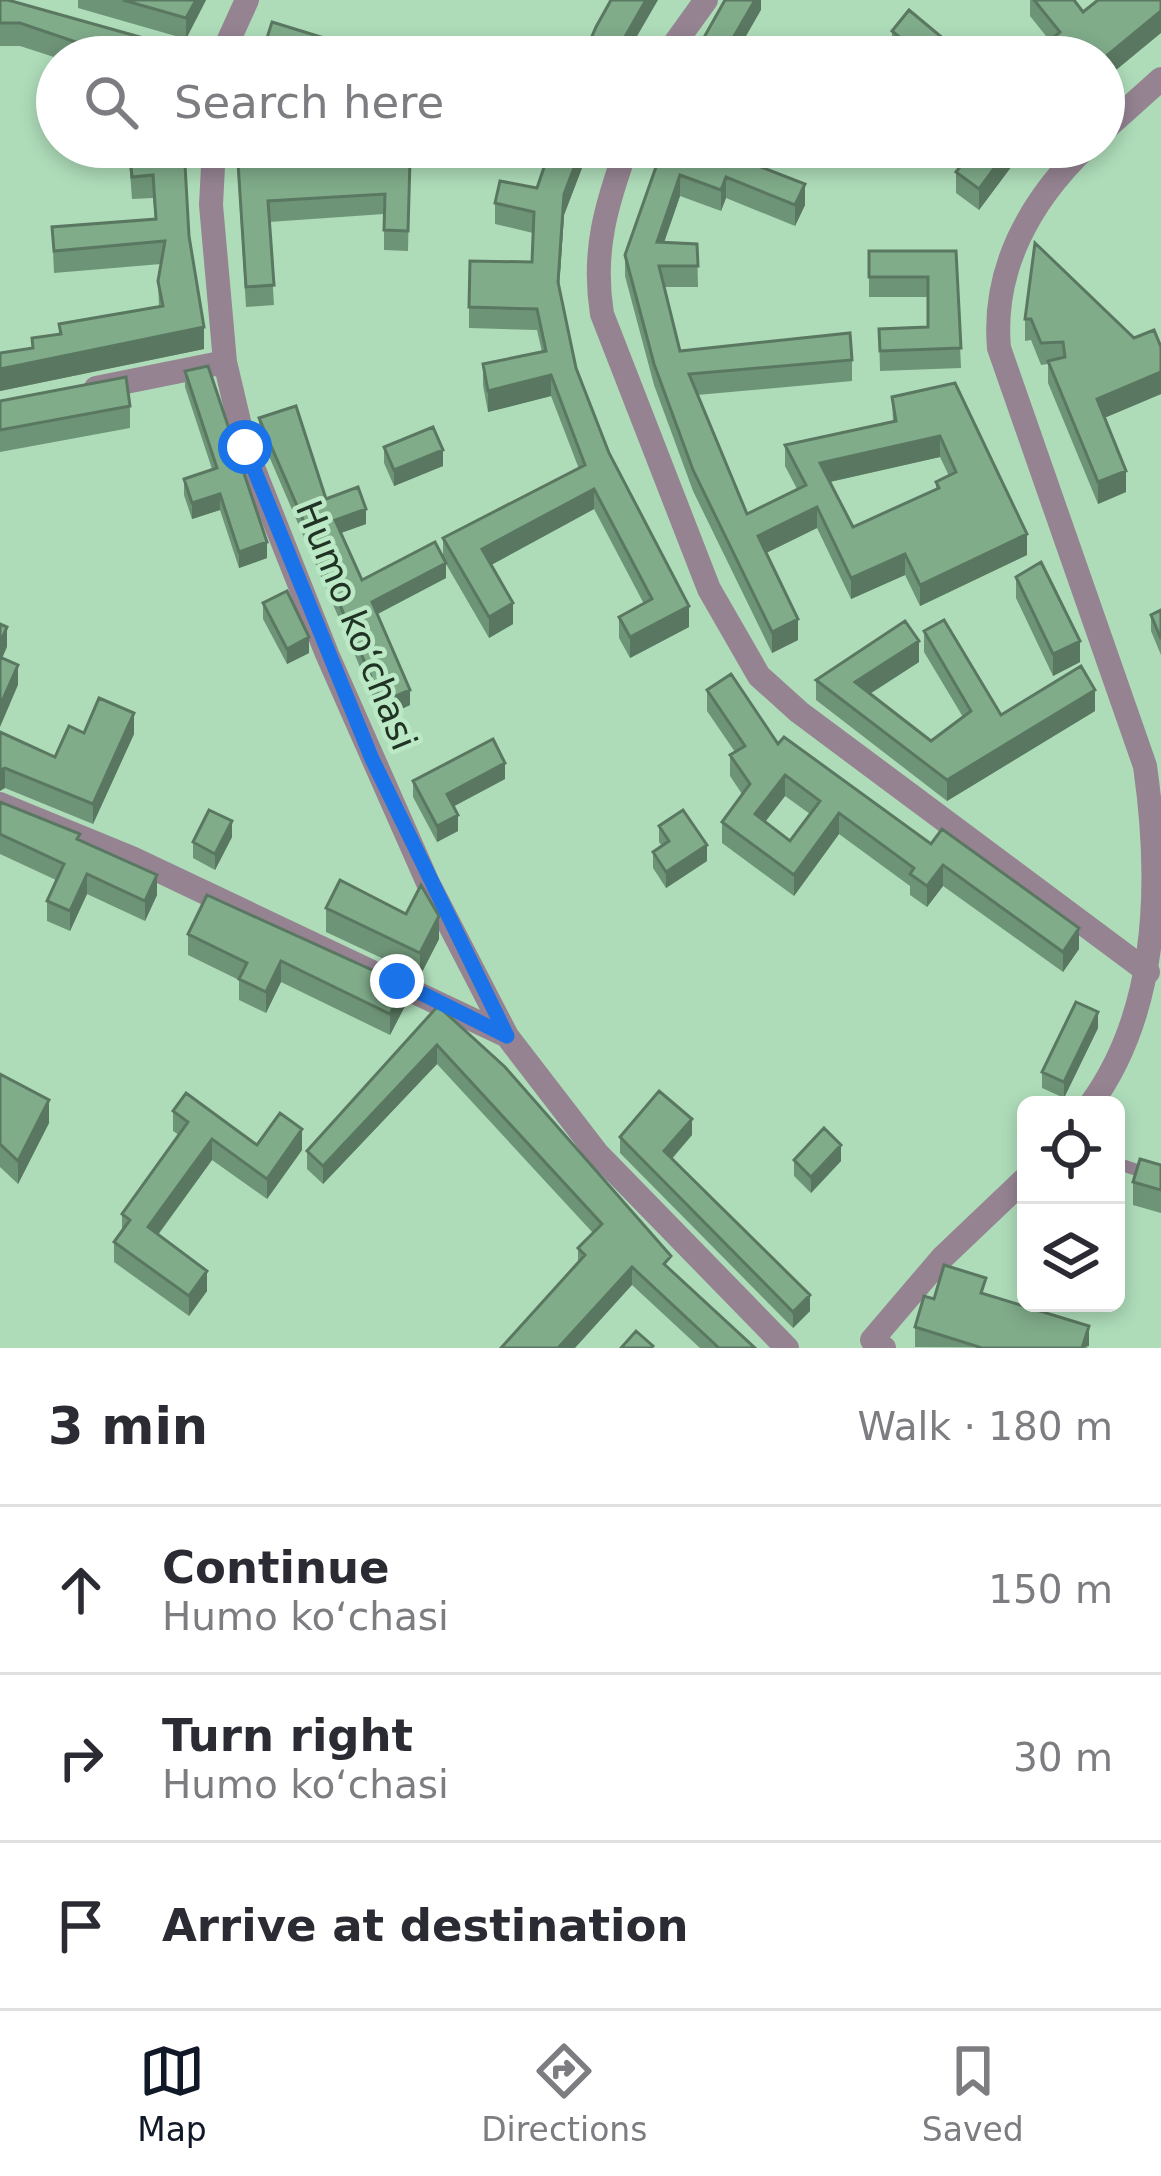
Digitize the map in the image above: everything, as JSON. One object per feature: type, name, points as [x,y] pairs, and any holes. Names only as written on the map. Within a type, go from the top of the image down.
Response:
[{"type":"street","points":[[231,36],[247,0]]},
{"type":"street","points":[[680,36],[706,0]]},
{"type":"street","points":[[1125,111],[1161,79]]},
{"type":"street","name":"Humo koʻchasi","points":[[213,168],[211,205],[225,362],[245,447],[327,654],[428,884],[507,1036],[597,1153],[788,1348]]},
{"type":"street","points":[[620,168],[600,232],[595,269],[602,314],[709,589],[759,676],[799,712],[1148,973]]},
{"type":"street","points":[[1071,168],[1012,247],[996,313],[1145,766],[1160,894],[1148,973],[1108,1082],[1097,1096]]},
{"type":"street","points":[[68,394],[225,362]]},
{"type":"street","name":"Humo koʻchasi","points":[[0,804],[132,858],[507,1036]]},
{"type":"street","points":[[874,1345],[942,1258],[1017,1187]]},
{"type":"lane","points":[[1125,1165],[1161,1178]]},
{"type":"building","points":[[0,0],[8,0],[136,36],[58,36],[20,23],[0,23]]},
{"type":"building","points":[[123,0],[196,0],[186,18]]},
{"type":"building","points":[[611,0],[646,0],[625,36],[592,36]]},
{"type":"building","points":[[725,0],[755,0],[734,36],[705,36]]},
{"type":"building","points":[[1034,0],[1074,0],[1083,12],[1098,0],[1161,0],[1161,11],[1125,41],[1125,36],[1055,36],[1060,32]]},
{"type":"building","points":[[909,10],[940,36],[898,36],[892,31]]},
{"type":"building","points":[[272,22],[318,36],[268,36]]},
{"type":"building","points":[[131,168],[185,168],[189,236],[204,327],[0,369],[0,353],[33,348],[32,338],[61,334],[59,324],[163,306],[158,281],[165,241],[54,251],[52,227],[156,219],[153,175],[132,177]]},
{"type":"building","points":[[238,168],[410,168],[408,231],[384,230],[385,194],[268,201],[274,285],[246,287]]},
{"type":"building","points":[[544,168],[574,168],[564,194],[558,282],[576,368],[609,453],[689,606],[630,637],[619,617],[652,599],[594,489],[482,549],[513,603],[489,617],[443,538],[585,465],[551,375],[488,391],[483,364],[546,351],[537,309],[469,307],[470,261],[532,262],[534,212],[495,203],[500,181],[537,188]]},
{"type":"building","points":[[656,168],[763,168],[805,184],[795,205],[726,177],[721,190],[680,175],[657,242],[697,244],[698,266],[659,266],[680,351],[850,333],[852,360],[689,374],[747,514],[806,485],[785,445],[896,421],[892,397],[955,383],[1027,534],[920,585],[905,554],[851,578],[817,507],[758,536],[798,619],[772,632],[693,470],[654,364],[625,255]],"holes":[[[940,436],[956,472],[936,482],[939,488],[853,527],[820,463]]]},
{"type":"building","points":[[959,168],[994,168],[979,189],[956,172]]},
{"type":"building","points":[[1035,243],[1134,338],[1154,330],[1161,347],[1161,372],[1097,399],[1126,471],[1098,482],[1048,361],[1065,357],[1063,342],[1041,343],[1031,319],[1025,319]]},
{"type":"building","points":[[869,251],[956,251],[961,348],[880,351],[879,329],[928,327],[928,277],[869,277]]},
{"type":"building","points":[[208,366],[267,542],[239,552],[220,494],[192,503],[184,479],[217,468],[185,371]]},
{"type":"building","points":[[126,377],[130,406],[0,430],[0,401]]},
{"type":"building","points":[[296,406],[326,499],[358,487],[366,509],[335,520],[362,580],[435,542],[446,563],[372,602],[410,690],[382,702],[259,418]]},
{"type":"building","points":[[433,427],[443,450],[394,470],[384,447]]},
{"type":"building","points":[[1041,562],[1080,641],[1053,654],[1016,577]]},
{"type":"building","points":[[287,591],[309,637],[287,649],[263,603]]},
{"type":"building","points":[[1161,610],[1161,639],[1151,615]]},
{"type":"building","points":[[944,620],[1001,715],[1081,666],[1095,690],[947,780],[816,680],[905,621],[919,641],[855,682],[931,741],[971,711],[924,631]]},
{"type":"building","points":[[0,657],[18,665],[0,706]]},
{"type":"building","points":[[731,674],[778,744],[784,737],[931,844],[942,829],[1079,928],[1063,952],[943,865],[927,886],[910,874],[914,868],[839,813],[794,875],[722,822],[750,784],[730,755],[745,746],[707,690]],"holes":[[[785,775],[820,801],[790,841],[755,814]]]},
{"type":"building","points":[[99,698],[134,713],[93,804],[0,770],[0,732],[55,757],[69,726],[84,733]]},
{"type":"building","points":[[493,739],[505,763],[447,794],[458,815],[437,826],[413,781]]},
{"type":"building","points":[[0,802],[80,834],[77,839],[157,875],[145,901],[87,874],[70,911],[47,901],[64,864],[0,834]]},
{"type":"building","points":[[209,810],[232,821],[215,854],[193,842]]},
{"type":"building","points":[[683,810],[707,845],[666,872],[653,852],[669,841],[659,826]]},
{"type":"building","points":[[340,880],[406,914],[421,885],[439,916],[420,953],[326,908]]},
{"type":"building","points":[[207,895],[405,985],[390,1014],[281,961],[266,992],[239,979],[247,963],[188,934]]},
{"type":"building","points":[[1076,1002],[1098,1012],[1064,1082],[1042,1072]]},
{"type":"building","points":[[438,1006],[505,1067],[671,1256],[664,1264],[755,1348],[719,1348],[632,1267],[558,1348],[501,1348],[585,1255],[578,1248],[602,1224],[437,1045],[323,1166],[307,1151]]},
{"type":"building","points":[[0,1074],[49,1100],[18,1161],[0,1144]]},
{"type":"building","points":[[659,1091],[692,1119],[664,1151],[810,1295],[793,1312],[620,1137]]},
{"type":"building","points":[[186,1093],[257,1145],[280,1113],[302,1129],[267,1179],[212,1139],[148,1227],[207,1271],[189,1296],[114,1242],[130,1220],[122,1214],[188,1122],[173,1111]]},
{"type":"building","points":[[824,1128],[841,1145],[811,1177],[794,1160]]},
{"type":"building","points":[[1140,1159],[1161,1165],[1161,1190],[1133,1182]]},
{"type":"building","points":[[944,1265],[986,1278],[981,1293],[1017,1304],[1017,1312],[1043,1312],[1089,1326],[1082,1348],[982,1348],[915,1327],[924,1296],[934,1299]]},
{"type":"building","points":[[636,1331],[653,1346],[621,1348]]},
{"type":"route","points":[[245,447],[372,759],[428,884],[507,1036],[397,981]]}]
